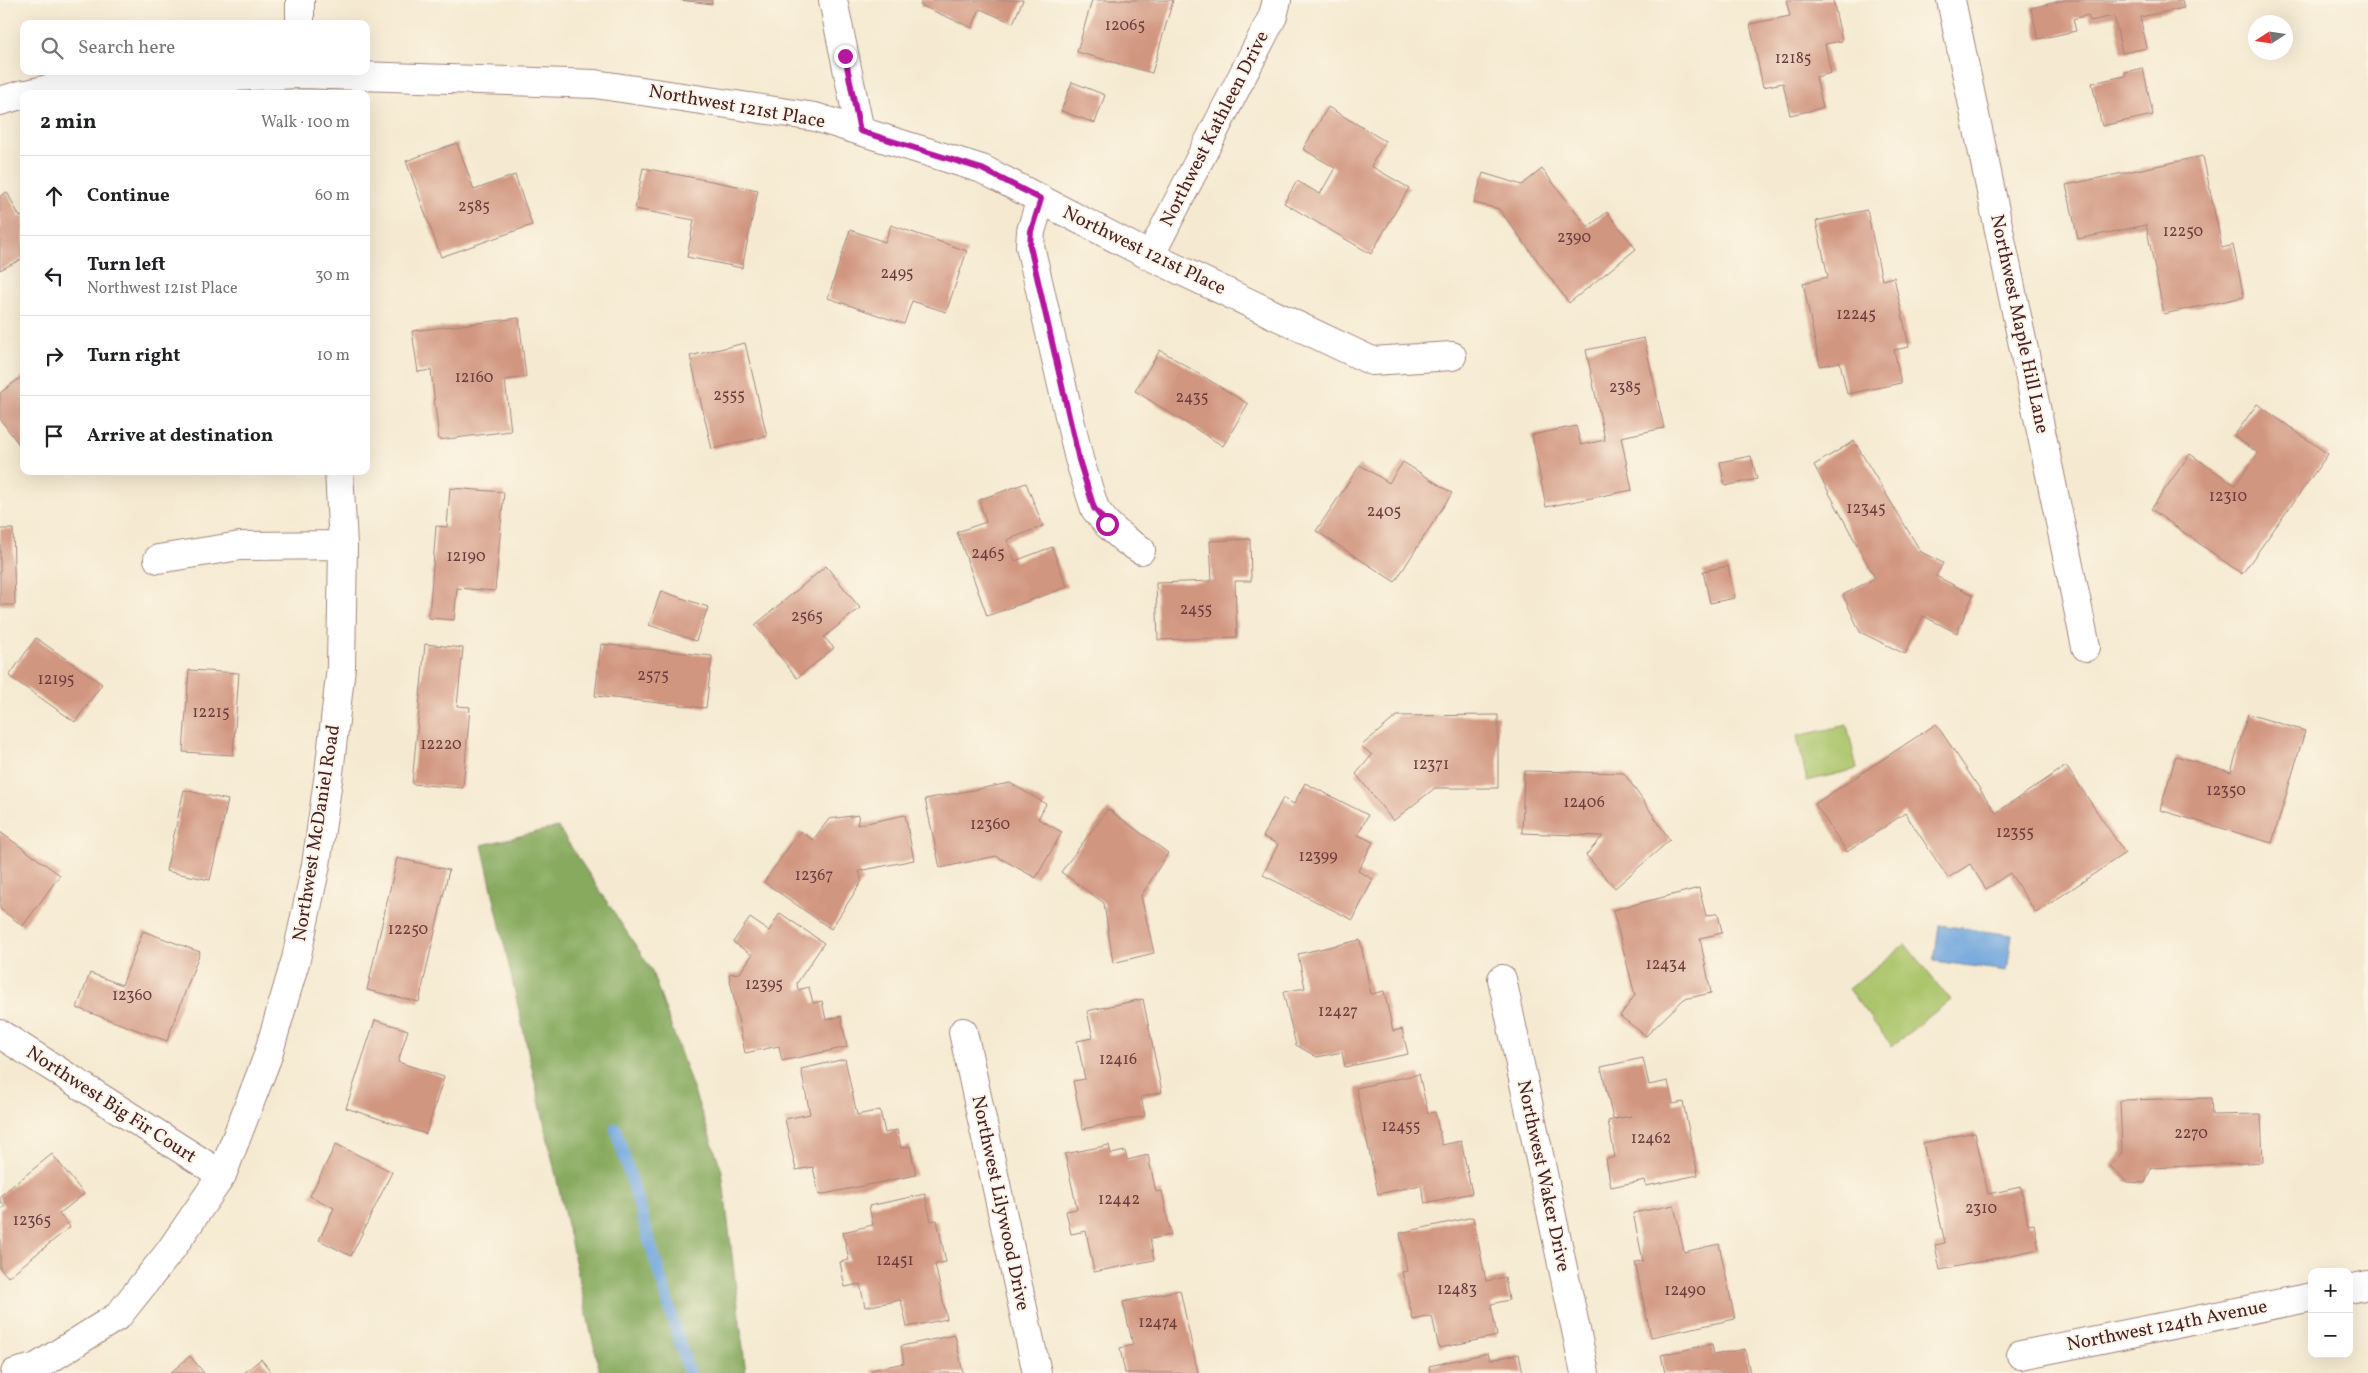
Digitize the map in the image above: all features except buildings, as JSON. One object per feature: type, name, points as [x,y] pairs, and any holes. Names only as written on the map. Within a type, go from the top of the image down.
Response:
[{"type":"street","points":[[300,0],[300,20]]},
{"type":"street","points":[[833,0],[860,131]]},
{"type":"street","name":"Northwest Kathleen Drive","points":[[1150,256],[1273,16],[1277,0]]},
{"type":"street","name":"Northwest Maple Hill Lane","points":[[1951,0],[2086,647]]},
{"type":"street","points":[[42,90],[68,84],[300,80]]},
{"type":"street","name":"Northwest 121st Place","points":[[300,80],[595,84],[815,117],[982,169],[1150,256],[1372,361],[1452,356]]},
{"type":"street","points":[[0,101],[20,95]]},
{"type":"street","points":[[1041,199],[1031,231],[1030,246],[1079,460],[1094,508],[1107,524],[1125,540],[1141,550]]},
{"type":"street","name":"Northwest McDaniel Road","points":[[15,1373],[38,1367],[118,1316],[170,1251],[222,1176],[267,1058],[296,959],[316,866],[329,773],[341,667],[343,545],[339,475]]},
{"type":"street","points":[[158,558],[240,546],[343,545]]},
{"type":"street","name":"Northwest Waker Drive","points":[[1502,979],[1585,1373]]},
{"type":"street","name":"Northwest Lilywood Drive","points":[[963,1032],[1037,1373]]},
{"type":"street","name":"Northwest Big Fir Court","points":[[0,1034],[222,1176]]},
{"type":"street","points":[[2353,1288],[2368,1285]]},
{"type":"street","name":"Northwest 124th Avenue","points":[[2021,1356],[2308,1298]]},
{"type":"green space","points":[[1847,725],[1857,769],[1807,781],[1797,736]]},
{"type":"green space","points":[[558,827],[651,969],[722,1171],[746,1373],[600,1373],[482,845]]},
{"type":"green space","points":[[1905,944],[1950,1000],[1892,1046],[1848,989]]},
{"type":"water","points":[[1939,925],[2012,935],[2007,971],[1934,961]]},
{"type":"waterway","points":[[616,1129],[689,1373]]},
{"type":"route","points":[[845,56],[860,131],[982,169],[1041,199],[1031,231],[1030,246],[1079,460],[1094,508],[1107,524]]}]
